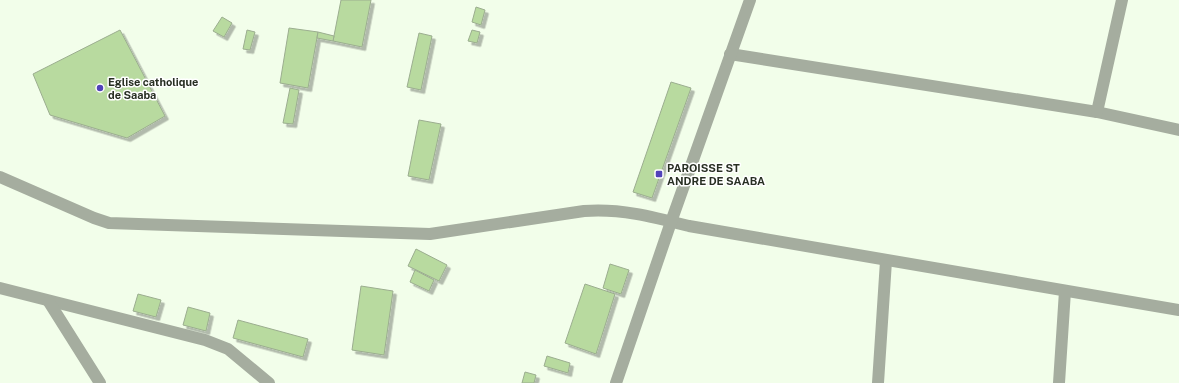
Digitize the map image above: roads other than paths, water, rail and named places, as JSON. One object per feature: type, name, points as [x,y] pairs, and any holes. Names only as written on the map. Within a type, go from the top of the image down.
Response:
[{"type":"street","points":[[616,383],[671,222],[750,0]]},
{"type":"street","points":[[1112,0],[1118,12]]},
{"type":"street","points":[[1097,112],[1118,12],[1122,0]]},
{"type":"street","points":[[730,54],[1097,112],[1179,130]]},
{"type":"street","points":[[0,177],[94,218],[109,222],[430,234],[602,209],[620,211],[696,228],[1179,310]]},
{"type":"street","points":[[878,383],[886,261]]},
{"type":"street","points":[[0,288],[49,302],[205,340],[228,349],[269,383]]},
{"type":"street","points":[[1059,383],[1065,291]]},
{"type":"street","points":[[49,302],[100,383]]},
{"type":"place","name":"Eglise catholique de Saaba","points":[[100,88]]},
{"type":"place","name":"PAROISSE ST ANDRE DE SAABA","points":[[659,174]]}]
